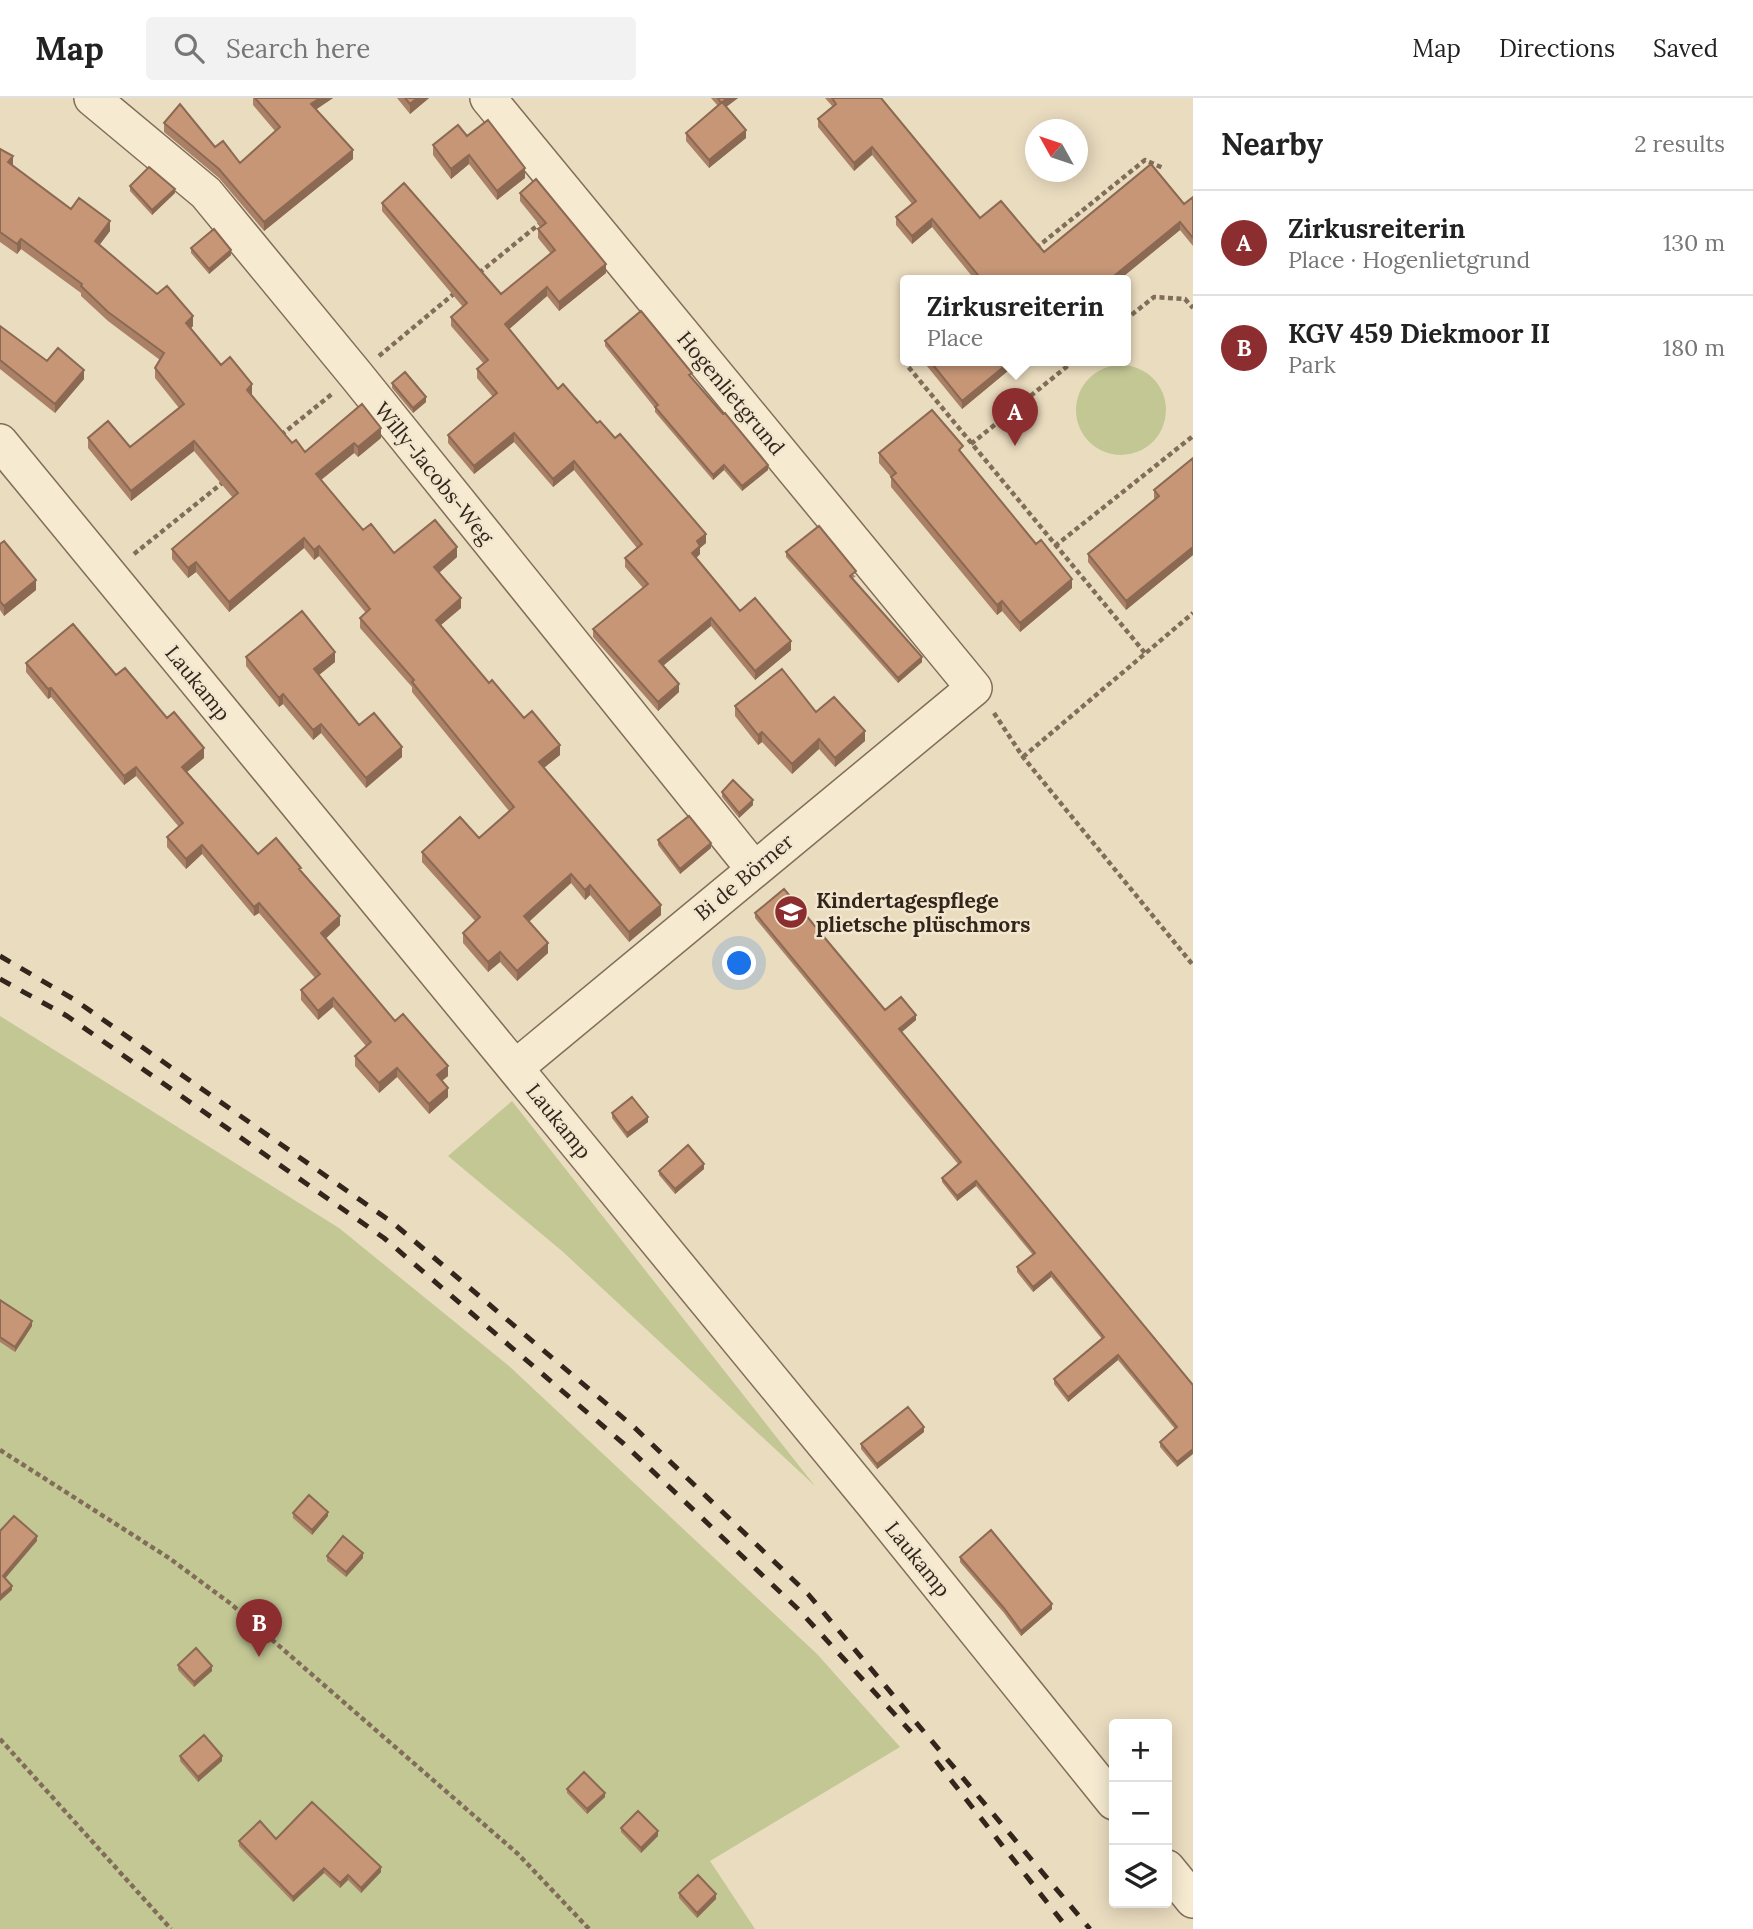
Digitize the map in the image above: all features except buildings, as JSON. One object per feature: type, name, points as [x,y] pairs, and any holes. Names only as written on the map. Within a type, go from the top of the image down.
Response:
[{"type":"street","name":"Willy-Jacobs-Weg","points":[[92,98],[206,193],[754,869]]},
{"type":"street","name":"Hogenlietgrund","points":[[488,98],[983,699]]},
{"type":"street","name":"Laukamp","points":[[0,442],[869,1497],[1109,1796]]},
{"type":"street","name":"Bi de Börner","points":[[515,1068],[754,869],[983,699]]},
{"type":"street","points":[[1172,1874],[1193,1900]]},
{"type":"path","points":[[1029,254],[1145,160],[1163,168]]},
{"type":"path","points":[[1131,315],[1154,297],[1185,299],[1193,308]]},
{"type":"path","points":[[908,366],[1145,653]]},
{"type":"path","points":[[971,444],[1068,366]]},
{"type":"path","points":[[1055,545],[1193,436]]},
{"type":"path","points":[[1023,757],[1193,613]]},
{"type":"path","points":[[983,699],[1023,757],[1193,965]]},
{"type":"path","points":[[0,1450],[169,1558],[231,1604],[518,1854],[589,1929]]},
{"type":"path","points":[[0,1739],[171,1929]]},
{"type":"green space","points":[[1112,366],[1130,366],[1146,373],[1158,385],[1165,401],[1165,419],[1158,435],[1146,447],[1130,454],[1112,454],[1096,447],[1084,435],[1077,419],[1077,401],[1084,385],[1096,373]]},
{"type":"green space","points":[[0,1016],[339,1228],[509,1366],[817,1654],[900,1747],[710,1861],[755,1929],[0,1929]]},
{"type":"green space","points":[[512,1101],[815,1486],[562,1251],[448,1156]]},
{"type":"railway","points":[[0,956],[75,1000],[393,1223],[634,1427],[808,1594],[1090,1929]]},
{"type":"railway","points":[[0,979],[67,1016],[384,1238],[624,1444],[798,1609],[911,1732]]},
{"type":"railway","points":[[936,1761],[1068,1929]]},
{"type":"place","name":"Zirkusreiterin","points":[[1015,446]]},
{"type":"place","name":"Kindertagespflege plietsche plüschmors","points":[[791,912]]},
{"type":"place","name":"KGV 459 Diekmoor II","points":[[259,1657]]}]
